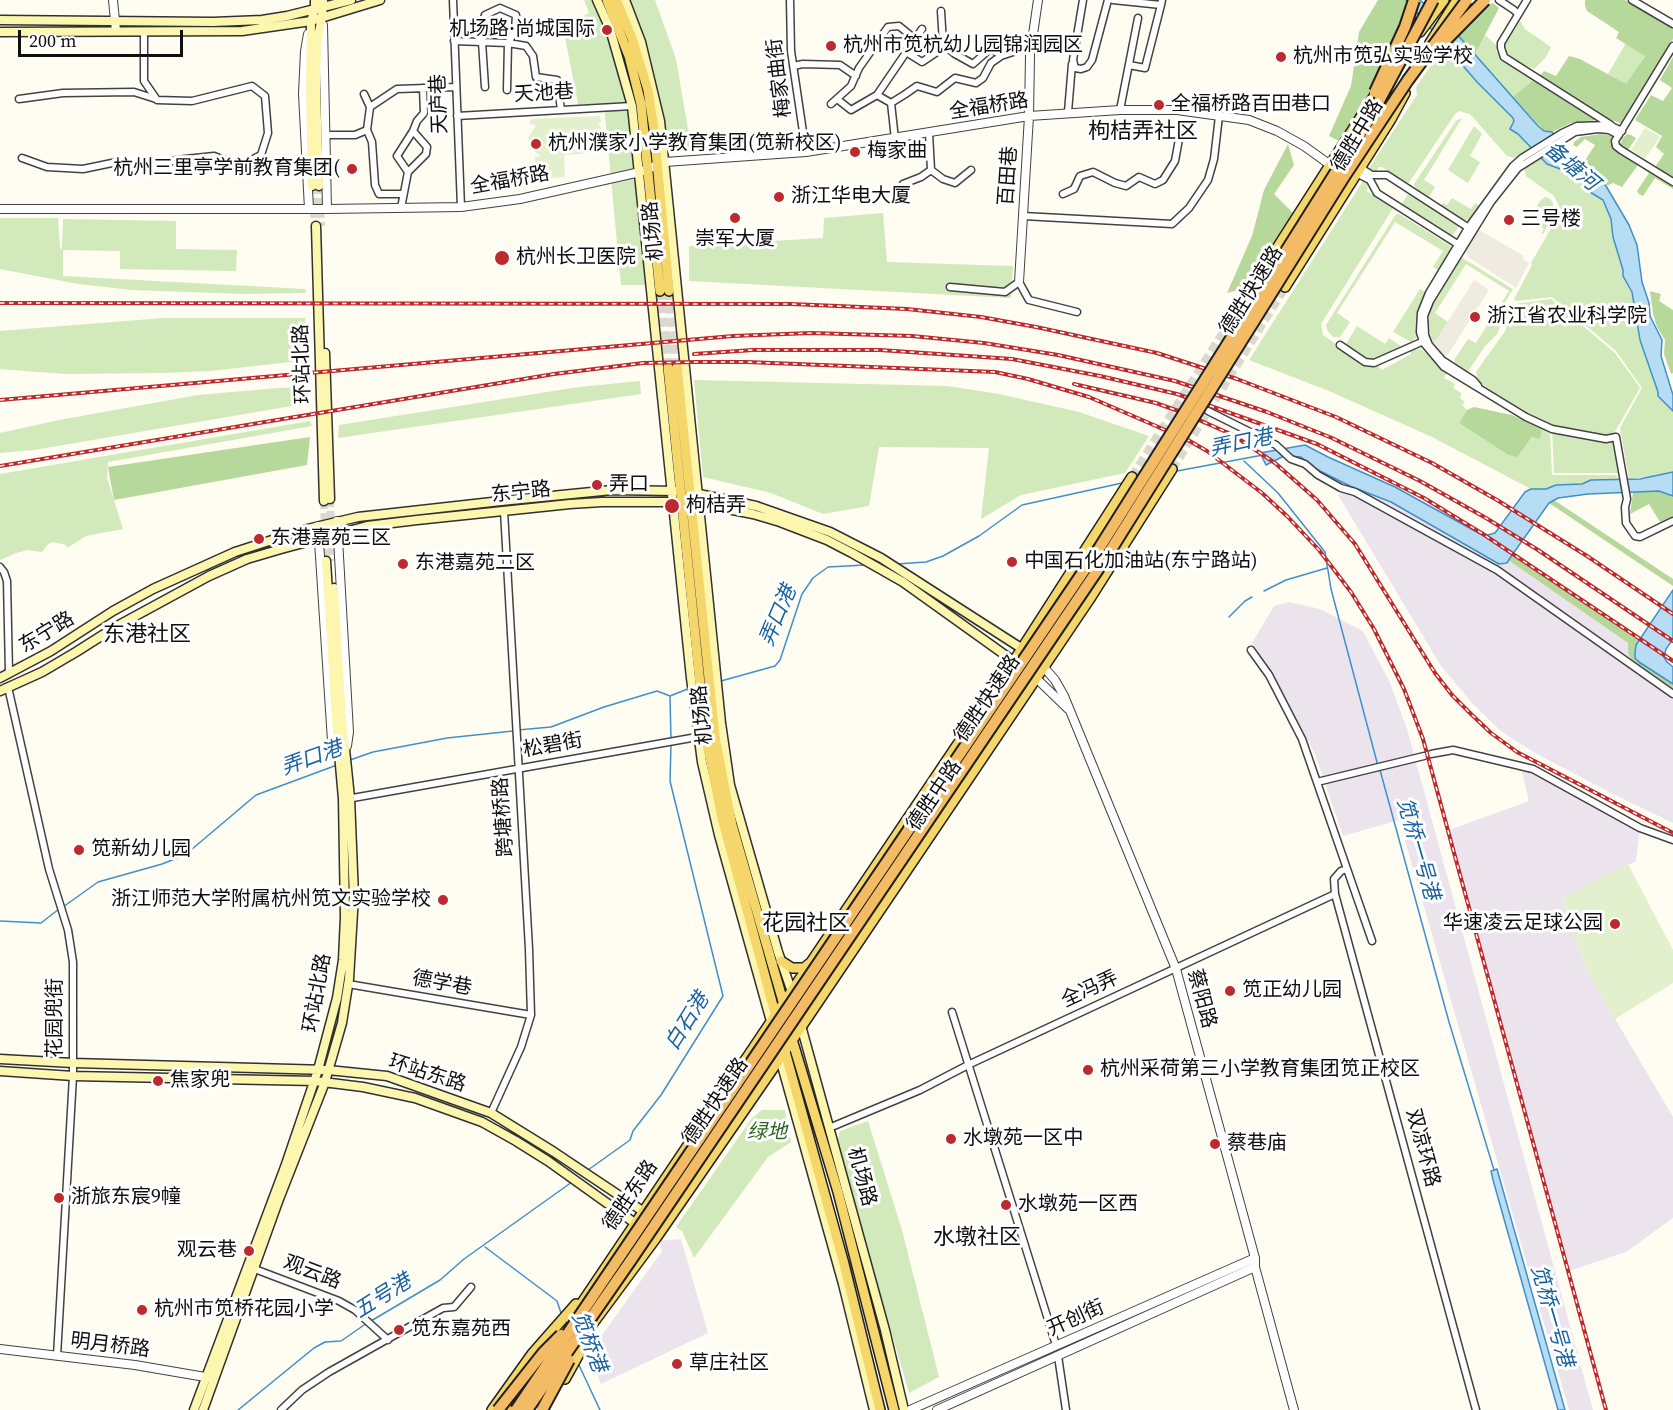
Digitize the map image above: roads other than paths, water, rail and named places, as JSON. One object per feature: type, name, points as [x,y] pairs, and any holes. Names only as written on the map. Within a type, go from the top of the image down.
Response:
[{"type":"highway","points":[[1319,199],[1335,164],[1360,123],[1380,82],[1405,27],[1413,0]]},
{"type":"highway","name":"德胜快速路","points":[[530,1410],[580,1313],[1107,555],[1342,180],[1408,80],[1467,0]]},
{"type":"highway","points":[[1408,80],[1485,0]]},
{"type":"highway","name":"德胜快速路","points":[[516,1410],[1100,547],[1371,116],[1431,8]]},
{"type":"highway","points":[[498,1410],[543,1353],[580,1313]]},
{"type":"highway","points":[[542,1410],[580,1313]]},
{"type":"highway","points":[[508,1410],[528,1384]]},
{"type":"highway","points":[[530,1410],[542,1394]]},
{"type":"main road","points":[[0,32],[262,20],[319,4],[351,0]]},
{"type":"main road","points":[[0,20],[117,26],[144,31],[242,31],[311,21],[380,0]]},
{"type":"main road","name":"机场路","points":[[597,0],[610,29],[632,106],[653,167],[704,674],[705,733],[737,886]]},
{"type":"main road","name":"机场路","points":[[607,0],[629,56],[653,167],[686,497]]},
{"type":"main road","name":"机场路","points":[[616,0],[632,39],[648,90],[664,291]]},
{"type":"main road","name":"机场路","points":[[625,0],[651,76],[660,121],[653,167]]},
{"type":"main road","name":"德胜中路","points":[[1261,273],[1431,8],[1444,0]]},
{"type":"main road","name":"德胜中路","points":[[1284,287],[1391,119],[1436,32],[1456,0]]},
{"type":"main road","points":[[319,4],[322,17],[317,41],[316,186],[311,21],[319,4]]},
{"type":"main road","name":"环站北路","points":[[318,226],[327,500]]},
{"type":"main road","name":"机场路","points":[[673,367],[686,497],[705,602],[706,700],[717,723],[736,812],[792,991],[885,1330],[904,1410]]},
{"type":"main road","name":"德胜中路","points":[[782,1055],[1044,666],[1169,473]]},
{"type":"main road","name":"德胜中路","points":[[773,1017],[1014,660],[1130,481]]},
{"type":"main road","name":"东宁路","points":[[2,676],[51,651],[113,611],[153,589],[235,552],[318,525],[358,517],[596,491],[639,489],[686,497],[780,522],[852,553],[903,582],[1036,678]]},
{"type":"main road","name":"东宁路","points":[[4,689],[42,672],[117,626],[209,576],[247,560],[318,539],[367,526],[602,502],[686,497],[722,498],[783,514],[830,532],[866,550],[914,579],[1021,648]]},
{"type":"main road","name":"环站北路","points":[[251,1268],[325,1082],[342,1023],[348,984],[354,896],[329,561]]},
{"type":"main road","name":"机场路","points":[[706,700],[693,737],[773,1017],[874,1410]]},
{"type":"main road","name":"机场路","points":[[717,723],[722,778],[732,825],[764,931],[792,1041],[838,1192],[894,1410]]},
{"type":"main road","name":"环站北路","points":[[203,1410],[211,1378],[315,1081],[337,998],[343,960],[347,799]]},
{"type":"main road","points":[[764,931],[768,917]]},
{"type":"main road","points":[[781,961],[786,966],[799,969],[811,962]]},
{"type":"main road","name":"德胜东路","points":[[528,1384],[559,1338],[580,1313],[597,1280],[634,1223],[773,1017]]},
{"type":"main road","points":[[548,1410],[568,1365],[583,1341],[782,1055]]},
{"type":"main road","name":"机场路","points":[[782,1055],[844,1264],[880,1410]]},
{"type":"main road","name":"环站东路","points":[[0,1059],[328,1070],[387,1076],[491,1113],[564,1158],[665,1226]]},
{"type":"main road","name":"环站东路","points":[[0,1071],[73,1076],[315,1081],[363,1087],[415,1098],[482,1122],[554,1165],[656,1238]]},
{"type":"main road","name":"德胜东路","points":[[492,1410],[532,1354],[556,1327],[580,1313]]},
{"type":"main road","points":[[542,1394],[568,1365]]},
{"type":"main road","name":"环站北路","points":[[194,1410],[211,1378]]},
{"type":"street","points":[[114,0],[117,26]]},
{"type":"street","name":"天庐巷","points":[[453,0],[461,207]]},
{"type":"street","name":"梅家曲街","points":[[790,0],[790,36],[806,152]]},
{"type":"street","name":"百田巷","points":[[1019,282],[1031,46],[1038,0]]},
{"type":"street","points":[[1068,112],[1073,60],[1083,0]]},
{"type":"street","points":[[1073,60],[1075,68],[1082,69],[1087,67],[1092,60],[1108,0]]},
{"type":"street","points":[[1113,0],[1162,2],[1146,68],[1129,65]]},
{"type":"street","points":[[1499,0],[1514,9],[1518,15]]},
{"type":"street","points":[[1527,0],[1501,43],[1504,57],[1621,133]]},
{"type":"street","points":[[1632,0],[1673,24]]},
{"type":"street","points":[[486,87],[481,27],[486,15],[500,8],[516,15],[515,31],[508,43],[507,90]]},
{"type":"street","points":[[906,52],[922,62],[943,45],[940,10]]},
{"type":"street","points":[[322,17],[327,209]]},
{"type":"street","points":[[1120,110],[1138,18]]},
{"type":"street","points":[[309,209],[303,94],[305,51],[311,21]]},
{"type":"street","points":[[915,39],[899,26],[888,27],[851,86],[834,102],[850,110],[878,95],[922,29]]},
{"type":"street","points":[[144,31],[144,81],[157,100]]},
{"type":"street","points":[[454,41],[526,46],[533,56],[536,77],[557,80],[561,110]]},
{"type":"street","points":[[943,45],[973,64],[991,48],[1001,56]]},
{"type":"street","points":[[891,103],[917,86],[937,92],[955,78],[976,83],[991,63],[1001,56],[1031,46]]},
{"type":"street","points":[[1673,46],[1615,141],[1616,146],[1673,182]]},
{"type":"street","points":[[794,66],[803,64],[840,65],[856,76]]},
{"type":"street","points":[[19,99],[63,93],[134,92],[157,100],[192,101],[252,86],[265,96],[268,133],[261,155],[240,166],[214,156],[176,160],[148,168],[112,163],[83,170],[47,166],[22,158]]},
{"type":"street","points":[[370,107],[397,89],[456,87]]},
{"type":"street","points":[[408,172],[397,156],[424,113],[423,88]]},
{"type":"street","points":[[364,94],[370,107],[367,130],[372,142],[375,185],[379,194],[403,194]]},
{"type":"street","points":[[878,95],[891,103]]},
{"type":"street","points":[[891,103],[895,139]]},
{"type":"street","name":"天池巷","points":[[457,116],[632,106]]},
{"type":"street","name":"全福桥路","points":[[0,209],[461,207],[520,199],[653,167],[806,152],[929,134],[1029,116],[1120,110],[1177,110],[1249,120],[1277,131],[1304,146],[1329,164]]},
{"type":"street","points":[[1023,216],[1172,224],[1189,208],[1208,180],[1214,159],[1219,116]]},
{"type":"street","points":[[1614,127],[1587,125],[1564,135],[1523,160],[1470,229],[1424,303],[1420,322],[1430,353],[1444,367],[1526,417],[1552,429],[1606,439],[1616,437],[1627,499],[1626,523],[1635,536],[1640,537],[1673,521]]},
{"type":"street","points":[[1564,135],[1581,130],[1598,129],[1621,133]]},
{"type":"street","points":[[325,135],[355,135],[367,130]]},
{"type":"street","points":[[401,208],[408,172],[426,154],[427,147],[413,131]]},
{"type":"street","points":[[929,134],[931,170],[943,179],[955,183],[971,170]]},
{"type":"street","points":[[1063,194],[1074,189],[1080,176],[1093,172],[1126,186],[1139,177],[1155,184],[1163,180],[1175,162],[1179,139]]},
{"type":"street","points":[[1362,164],[1364,170],[1372,175],[1387,175],[1470,229]]},
{"type":"street","points":[[903,184],[931,170]]},
{"type":"street","points":[[1355,175],[1358,174],[1370,180],[1377,193],[1460,245]]},
{"type":"street","points":[[1371,184],[1377,175]]},
{"type":"street","points":[[950,287],[1005,292],[1019,282],[1029,300],[1077,312]]},
{"type":"street","points":[[1340,345],[1365,362],[1374,363],[1425,341]]},
{"type":"street","points":[[1208,411],[1276,445],[1291,459],[1305,464],[1333,484],[1355,492],[1497,570],[1673,694]]},
{"type":"street","name":"跨塘桥路","points":[[491,1113],[521,1047],[531,1016],[504,511]]},
{"type":"street","points":[[337,522],[349,732],[342,753]]},
{"type":"street","points":[[318,525],[332,741],[342,753]]},
{"type":"street","points":[[0,567],[7,580],[2,676]]},
{"type":"street","name":"蔡阳路","points":[[1021,648],[1044,666],[1055,680],[1071,712],[1176,969],[1294,1410]]},
{"type":"street","points":[[1251,650],[1269,675],[1302,739],[1372,941]]},
{"type":"street","points":[[1036,678],[1071,712]]},
{"type":"street","name":"花园兜街","points":[[4,689],[68,930],[73,971],[73,1076],[57,1356]]},
{"type":"street","name":"松碧街","points":[[347,799],[693,737]]},
{"type":"street","points":[[1317,782],[1453,750],[1533,769],[1640,828],[1673,840]]},
{"type":"street","points":[[1335,894],[1334,879],[1341,871],[1347,869]]},
{"type":"street","name":"全冯弄","points":[[829,1128],[920,1090],[970,1064],[1335,894]]},
{"type":"street","name":"双凉环路","points":[[1335,894],[1476,1410]]},
{"type":"street","name":"德学巷","points":[[348,984],[531,1016]]},
{"type":"street","points":[[952,1012],[1056,1345]]},
{"type":"street","name":"开创街","points":[[910,1410],[1056,1345],[1255,1262]]},
{"type":"street","name":"开创街","points":[[937,1410],[1058,1356],[1255,1262]]},
{"type":"street","name":"观云路","points":[[251,1268],[339,1301],[355,1311],[388,1340]]},
{"type":"street","points":[[281,1410],[302,1390],[329,1372],[443,1308],[454,1307],[471,1287]]},
{"type":"street","name":"明月桥路","points":[[0,1349],[135,1365],[211,1378]]},
{"type":"street","points":[[1058,1356],[1066,1410]]},
{"type":"water","name":"备塘河","points":[[1406,0],[1420,0],[1456,33],[1538,126],[1544,131],[1552,132],[1566,155],[1606,186],[1629,225],[1637,245],[1650,316],[1662,340],[1661,356],[1673,395],[1673,411],[1658,396],[1640,340],[1632,292],[1623,276],[1611,219],[1603,200],[1590,192],[1585,181],[1579,176],[1547,164],[1518,134],[1510,129],[1513,118],[1477,82]]},
{"type":"water","points":[[1305,445],[1395,487],[1484,536],[1495,533],[1525,492],[1531,489],[1582,484],[1591,480],[1640,479],[1673,472],[1673,496],[1659,491],[1588,494],[1558,498],[1549,503],[1507,563],[1499,564],[1391,502],[1350,486],[1316,469],[1301,457],[1284,456],[1266,465],[1260,453]]},
{"type":"water","points":[[1673,590],[1673,639],[1664,657],[1673,667],[1673,684],[1639,662],[1635,658],[1635,653],[1636,645]]},
{"type":"water","points":[[1497,1169],[1565,1410],[1558,1410],[1493,1180],[1491,1171]]},
{"type":"waterway","name":"弄口港","points":[[1177,471],[1263,455]]},
{"type":"waterway","name":"笕桥一号港","points":[[1244,461],[1278,493],[1325,552],[1331,589],[1378,766]]},
{"type":"waterway","name":"弄口港","points":[[897,564],[926,562],[943,556],[979,536],[1022,505],[1122,483]]},
{"type":"waterway","name":"弄口港","points":[[721,681],[775,666],[780,660],[802,594],[813,578],[828,567],[865,565]]},
{"type":"waterway","points":[[1264,591],[1286,580],[1327,568]]},
{"type":"waterway","points":[[1229,617],[1252,597]]},
{"type":"waterway","name":"弄口港","points":[[518,730],[551,727],[604,707],[657,691],[670,696],[690,688]]},
{"type":"waterway","name":"白石港","points":[[670,697],[671,741]]},
{"type":"waterway","name":"弄口港","points":[[350,760],[373,752],[447,738],[513,731]]},
{"type":"waterway","name":"白石港","points":[[588,1170],[630,1140],[633,1131],[661,1095],[723,996],[670,781],[671,745]]},
{"type":"waterway","name":"弄口港","points":[[63,907],[98,882],[185,855],[256,795],[337,765]]},
{"type":"waterway","name":"笕桥一号港","points":[[1380,770],[1449,1022],[1494,1170]]},
{"type":"waterway","name":"弄口港","points":[[0,921],[41,923],[59,909]]},
{"type":"waterway","name":"五号港","points":[[371,1321],[440,1280],[464,1259],[572,1182]]},
{"type":"waterway","name":"笕桥港","points":[[485,1247],[557,1301],[561,1313]]},
{"type":"waterway","name":"五号港","points":[[238,1410],[314,1348],[325,1342],[341,1341],[367,1323]]},
{"type":"waterway","name":"笕桥港","points":[[578,1363],[600,1410]]},
{"type":"tunnel","points":[[312,186],[315,225]]},
{"type":"tunnel","points":[[319,186],[321,226]]},
{"type":"tunnel","points":[[1132,477],[1261,273]]},
{"type":"tunnel","points":[[1172,469],[1285,287]]},
{"type":"tunnel","points":[[660,291],[668,367]]},
{"type":"tunnel","points":[[669,291],[677,367]]},
{"type":"tunnel","points":[[330,499],[332,561]]},
{"type":"tunnel","points":[[324,501],[326,558]]},
{"type":"railway","points":[[0,303],[791,304],[907,309],[981,317],[1036,327],[1157,353],[1237,379],[1336,417],[1432,463],[1497,500],[1587,556],[1673,614]]},
{"type":"railway","points":[[0,400],[733,336],[811,333],[912,336],[984,343],[1058,355],[1175,381],[1267,412],[1332,438],[1420,481],[1486,518],[1538,550],[1673,641]]},
{"type":"railway","points":[[694,354],[753,350],[880,350],[1012,359],[1177,394],[1317,444],[1424,498],[1483,534],[1673,661]]},
{"type":"railway","points":[[0,466],[554,374],[643,363],[696,362],[995,372],[1089,397],[1186,439],[1207,451],[1262,493],[1319,550],[1351,592],[1374,629],[1404,689],[1423,739],[1606,1410]]},
{"type":"railway","points":[[1074,384],[1156,403],[1181,412],[1233,435],[1275,463],[1317,500],[1355,544],[1435,673],[1452,695],[1491,733],[1517,752],[1673,833]]},
{"type":"place","name":"机场路·尚城国际","points":[[607,30]]},
{"type":"place","name":"杭州市笕杭幼儿园锦润园区","points":[[831,46]]},
{"type":"place","name":"杭州市笕弘实验学校","points":[[1281,57]]},
{"type":"place","name":"全福桥路百田巷口","points":[[1159,105]]},
{"type":"place","name":"杭州濮家小学教育集团(笕新校区)","points":[[536,144]]},
{"type":"place","name":"梅家曲","points":[[855,152]]},
{"type":"place","name":"杭州三里亭学前教育集团(","points":[[352,169]]},
{"type":"place","name":"浙江华电大厦","points":[[779,197]]},
{"type":"place","name":"崇军大厦","points":[[735,218]]},
{"type":"place","name":"三号楼","points":[[1509,220]]},
{"type":"place","name":"杭州长卫医院","points":[[502,258]]},
{"type":"place","name":"浙江省农业科学院","points":[[1475,317]]},
{"type":"place","name":"弄口","points":[[597,485]]},
{"type":"place","name":"枸桔弄","points":[[672,506]]},
{"type":"place","name":"东港嘉苑三区","points":[[259,539]]},
{"type":"place","name":"中国石化加油站(东宁路站)","points":[[1012,562]]},
{"type":"place","name":"东港嘉苑二区","points":[[403,564]]},
{"type":"place","name":"笕新幼儿园","points":[[79,850]]},
{"type":"place","name":"浙江师范大学附属杭州笕文实验学校","points":[[443,900]]},
{"type":"place","name":"华速凌云足球公园","points":[[1615,924]]},
{"type":"place","name":"笕正幼儿园","points":[[1230,991]]},
{"type":"place","name":"杭州采荷第三小学教育集团笕正校区","points":[[1088,1070]]},
{"type":"place","name":"焦家兜","points":[[158,1081]]},
{"type":"place","name":"水墩苑一区中","points":[[951,1139]]},
{"type":"place","name":"蔡巷庙","points":[[1215,1144]]},
{"type":"place","name":"浙旅东宸9幢","points":[[59,1198]]},
{"type":"place","name":"水墩苑一区西","points":[[1006,1205]]},
{"type":"place","name":"观云巷","points":[[249,1251]]},
{"type":"place","name":"杭州市笕桥花园小学","points":[[142,1310]]},
{"type":"place","name":"笕东嘉苑西","points":[[399,1330]]},
{"type":"place","name":"草庄社区","points":[[677,1364]]},
{"type":"district","name":"枸桔弄社区","points":[[1143,132]]},
{"type":"district","name":"东港社区","points":[[147,635]]},
{"type":"district","name":"花园社区","points":[[806,924]]},
{"type":"district","name":"水墩社区","points":[[977,1238]]},
{"type":"park label","name":"绿地","points":[[767,1133]]}]
